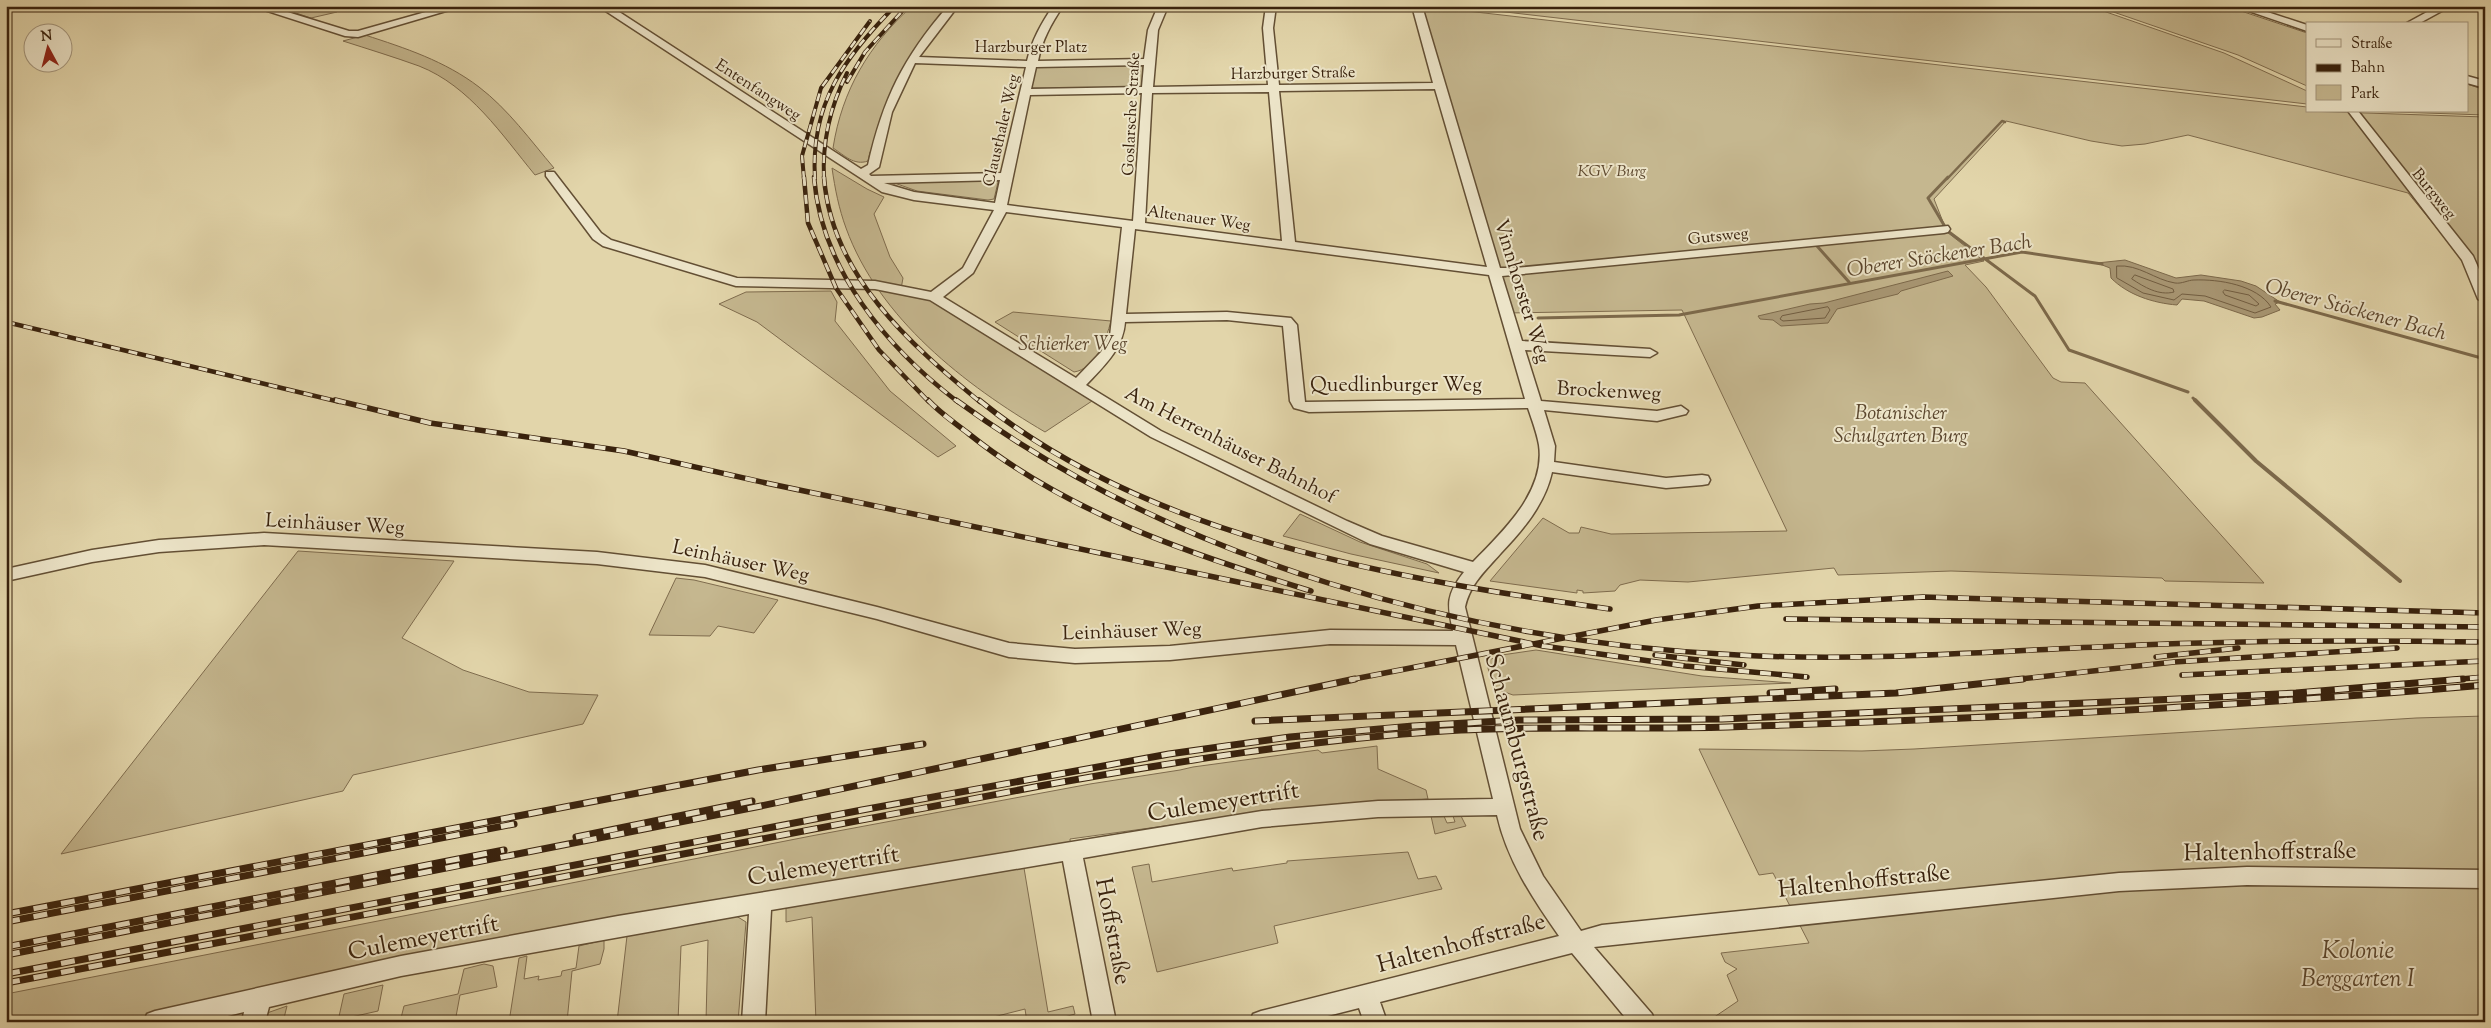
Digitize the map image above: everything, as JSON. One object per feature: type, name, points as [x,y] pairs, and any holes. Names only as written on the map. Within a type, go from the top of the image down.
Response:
[{"type":"street","points":[[258,6],[342,33],[358,34],[458,6]]},
{"type":"street","name":"Entenfangweg","points":[[603,6],[865,177],[900,193]]},
{"type":"street","points":[[865,177],[873,166],[890,102],[912,60],[928,36],[953,6]]},
{"type":"street","name":"Clausthaler Weg","points":[[934,297],[968,270],[1000,214],[1006,176],[1031,64],[1040,34],[1058,6]]},
{"type":"street","name":"Goslarsche Straße","points":[[1134,225],[1153,30],[1163,6]]},
{"type":"street","points":[[1271,6],[1268,28],[1289,246]]},
{"type":"street","name":"Vinnhorster Weg","points":[[1417,6],[1439,86],[1536,404],[1546,446],[1547,466],[1536,498],[1529,510],[1475,570]]},
{"type":"street","points":[[2239,6],[2306,28]]},
{"type":"street","points":[[2414,22],[2446,6]]},
{"type":"street","name":"Harzburger Platz","points":[[912,60],[1031,64],[1150,62]]},
{"type":"street","points":[[2468,79],[2485,85]]},
{"type":"street","name":"Harzburger Straße","points":[[1148,91],[1439,86]]},
{"type":"street","points":[[1025,92],[1148,91]]},
{"type":"street","name":"Burgweg","points":[[2353,112],[2468,259],[2485,299]]},
{"type":"street","name":"Am Herrenhäuser Bahnhof","points":[[550,174],[597,236],[606,243],[736,282],[875,285],[934,297],[1146,429],[1341,525],[1376,540],[1462,564],[1475,570]]},
{"type":"street","points":[[865,177],[1006,176]]},
{"type":"street","name":"Altenauer Weg","points":[[900,193],[1289,246],[1495,271]]},
{"type":"street","points":[[1077,386],[1107,354],[1117,336],[1134,225]]},
{"type":"street","name":"Gutsweg","points":[[1495,271],[1515,272],[1944,229]]},
{"type":"street","name":"Quedlinburger Weg","points":[[1120,318],[1227,316],[1286,321],[1290,325],[1296,401],[1299,405],[1309,407],[1536,404]]},
{"type":"street","points":[[1518,345],[1650,353]]},
{"type":"street","name":"Brockenweg","points":[[1536,404],[1657,416],[1681,410]]},
{"type":"street","points":[[1547,466],[1666,483],[1702,480]]},
{"type":"street","name":"Leinhäuser Weg","points":[[6,575],[92,556],[159,546],[264,539],[597,558],[705,570],[877,613],[1009,650],[1075,656],[1170,653],[1330,637],[1463,638]]},
{"type":"street","name":"Schaumburgstraße","points":[[1475,570],[1458,593],[1456,607],[1510,829],[1520,857],[1558,918],[1575,941],[1644,1022]]},
{"type":"street","name":"Culemeyertrift","points":[[155,1022],[401,966],[761,901],[1071,852],[1262,819],[1378,809],[1505,807]]},
{"type":"street","name":"Hoffstraße","points":[[1071,852],[1105,1022]]},
{"type":"street","name":"Haltenhoffstraße","points":[[1261,1022],[1602,935],[2120,882],[2247,876],[2485,879]]},
{"type":"street","points":[[753,1022],[761,901]]},
{"type":"street","points":[[1366,995],[1376,1022]]},
{"type":"street","points":[[253,1022],[260,998]]},
{"type":"green space","points":[[275,6],[331,6],[337,12],[311,18]]},
{"type":"green space","points":[[912,6],[950,6],[913,57],[892,92],[883,111],[868,161],[854,161],[833,148],[843,107],[870,53],[883,36]]},
{"type":"green space","points":[[1423,6],[2306,107],[2306,112],[2485,117],[2485,299],[2463,260],[2408,193],[2188,135],[2145,144],[2122,146],[2091,141],[2006,121],[1934,199],[1947,232],[1984,261],[1965,265],[1986,287],[2053,378],[2061,382],[2085,383],[2264,583],[2165,581],[2162,578],[1951,571],[1838,575],[1834,568],[1688,582],[1640,580],[1620,585],[1615,591],[1583,593],[1583,591],[1577,590],[1577,593],[1490,581],[1543,518],[1569,533],[1579,533],[1581,527],[1611,534],[1787,531],[1682,310],[1508,313],[1453,132]]},
{"type":"green space","points":[[1453,6],[2089,6],[2224,53],[2306,91],[2306,104]]},
{"type":"green space","points":[[2096,6],[2226,6],[2306,33],[2306,86],[2238,55]]},
{"type":"green space","points":[[365,35],[424,56],[452,70],[479,87],[500,105],[554,168],[535,175],[484,113],[454,86],[437,75],[419,66],[343,41]]},
{"type":"green space","points":[[1039,66],[1143,66],[1142,87],[1138,88],[1031,88],[1035,68]]},
{"type":"green space","points":[[2468,84],[2485,90],[2485,115],[2395,112],[2468,112]]},
{"type":"green space","points":[[832,168],[884,197],[874,214],[890,257],[903,278],[901,289],[934,297],[1092,401],[1045,432],[985,393],[928,346],[902,320],[880,292],[861,261],[846,228]]},
{"type":"green space","points":[[999,178],[994,199],[988,200],[917,191],[886,180]]},
{"type":"green space","points":[[831,291],[837,302],[835,321],[890,391],[956,446],[938,457],[757,322],[719,304],[746,292]]},
{"type":"green space","name":"Schierker Weg","points":[[1013,312],[1111,321],[1103,345],[1094,360],[1081,370],[1074,372],[995,322]]},
{"type":"green space","points":[[1300,514],[1360,542],[1427,564],[1439,573],[1351,554],[1283,536]]},
{"type":"green space","points":[[298,551],[454,561],[402,638],[463,670],[529,692],[598,695],[583,724],[353,775],[343,791],[61,854]]},
{"type":"green space","points":[[676,578],[694,580],[778,600],[754,633],[718,626],[710,636],[649,635]]},
{"type":"green space","points":[[1536,650],[1702,676],[1791,683],[1513,695],[1493,688],[1486,660],[1495,658],[1495,656]]},
{"type":"green space","name":"Kolonie Berggarten I","points":[[2485,716],[2485,1022],[1707,1022],[1738,1001],[1727,975],[1737,969],[1725,962],[1721,953],[1809,943],[1773,873],[1759,875],[1699,749],[1862,751],[1914,749],[2416,718]]},
{"type":"green space","points":[[1377,746],[1378,769],[1426,790],[1428,799],[1259,813],[1070,839],[1071,851],[263,992],[126,1022],[6,1022],[6,994],[811,836],[1090,784],[1193,767],[1318,750],[1322,753]]},
{"type":"green space","points":[[1452,813],[1461,816],[1466,826],[1435,834],[1431,816],[1443,814],[1447,823],[1455,822]]},
{"type":"green space","points":[[1408,852],[1418,879],[1436,876],[1442,889],[1274,926],[1278,943],[1157,972],[1132,867],[1149,864],[1152,882],[1232,868],[1233,871],[1287,863],[1287,861]]},
{"type":"green space","points":[[1024,868],[1048,1012],[1073,1006],[1075,1014],[1047,1022],[1027,1022],[1025,1009],[974,1022],[816,1022],[812,917],[786,922],[786,907]]},
{"type":"green space","points":[[733,914],[746,922],[738,1022],[706,1022],[708,940],[681,946],[678,1022],[617,1022],[627,936]]},
{"type":"green space","points":[[604,940],[600,964],[572,971],[567,1022],[509,1022],[519,958],[527,956],[524,979],[539,976],[538,980],[561,976],[562,971],[576,968],[579,946]]},
{"type":"green space","points":[[484,964],[493,966],[497,987],[460,995],[455,1022],[400,1022],[404,1006],[458,994],[464,969]]},
{"type":"green space","points":[[383,985],[378,1011],[347,1018],[345,1022],[333,1022],[338,1021],[344,994]]},
{"type":"green space","points":[[287,1006],[283,1022],[265,1022],[267,1013]]},
{"type":"water","points":[[2125,260],[2176,278],[2201,275],[2241,281],[2256,286],[2280,302],[2275,304],[2280,310],[2254,318],[2204,301],[2182,299],[2177,305],[2150,300],[2125,289],[2111,278],[2110,268],[2097,263]]},
{"type":"water","points":[[1948,271],[1953,276],[1901,291],[1898,294],[1837,309],[1828,323],[1781,326],[1773,320],[1760,319],[1758,316],[1810,304],[1824,303]]},
{"type":"waterway","points":[[1947,179],[2002,121],[2005,122]]},
{"type":"waterway","points":[[1944,225],[1928,198],[1948,177]]},
{"type":"waterway","points":[[1949,232],[1985,259]]},
{"type":"waterway","points":[[1817,246],[1849,282]]},
{"type":"waterway","name":"Oberer Stöckener Bach","points":[[1985,259],[2022,252],[2102,264]]},
{"type":"waterway","name":"Oberer Stöckener Bach","points":[[1538,318],[1679,315],[1985,259]]},
{"type":"waterway","points":[[1985,259],[2035,296],[2069,350],[2188,392]]},
{"type":"waterway","name":"Oberer Stöckener Bach","points":[[2275,301],[2485,359]]},
{"type":"waterway","points":[[2193,398],[2256,461],[2400,581]]},
{"type":"railway","points":[[815,179],[815,152],[818,127],[834,83],[846,63],[861,44],[895,6]]},
{"type":"railway","points":[[847,82],[865,52],[907,6]]},
{"type":"railway","points":[[804,179],[802,156],[821,88],[870,21]]},
{"type":"railway","points":[[824,177],[824,151],[828,124],[836,98],[847,73]]},
{"type":"railway","points":[[804,177],[808,223],[836,288],[879,350],[929,402]]},
{"type":"railway","points":[[814,177],[819,211],[829,243],[844,274],[862,304],[907,357],[958,402]]},
{"type":"railway","points":[[824,177],[830,212],[841,245],[858,276],[878,304],[902,331],[953,380],[980,402]]},
{"type":"railway","points":[[6,322],[340,402]]},
{"type":"railway","points":[[335,400],[430,423],[624,451],[766,483],[1533,644]]},
{"type":"railway","points":[[928,400],[948,418],[1007,462],[1089,509],[1132,529],[1176,546],[1311,591]]},
{"type":"railway","points":[[956,400],[1042,457],[1133,506],[1229,548],[1328,583],[1430,611],[1533,632],[1568,637]]},
{"type":"railway","points":[[979,400],[1047,448],[1120,487],[1198,519],[1279,545],[1362,566],[1446,583],[1610,609]]},
{"type":"railway","points":[[1568,637],[1656,620],[1758,606],[1923,597],[2485,613]]},
{"type":"railway","points":[[1786,619],[2485,627]]},
{"type":"railway","points":[[1533,644],[1568,637]]},
{"type":"railway","points":[[1568,637],[1636,647],[1786,657],[1881,657],[2165,644],[2256,642],[2485,642]]},
{"type":"railway","points":[[1349,680],[1533,644]]},
{"type":"railway","points":[[1533,644],[1685,666],[1807,677]]},
{"type":"railway","points":[[2156,657],[2238,648]]},
{"type":"railway","points":[[2011,680],[2174,662],[2397,648]]},
{"type":"railway","points":[[1655,655],[1744,665]]},
{"type":"railway","points":[[2182,675],[2485,661]]},
{"type":"railway","points":[[2448,680],[2485,677]]},
{"type":"railway","points":[[6,955],[761,806],[1355,679]]},
{"type":"railway","points":[[1255,721],[1896,693],[2023,679]]},
{"type":"railway","points":[[6,974],[862,810],[1169,754],[1290,737],[1413,726],[1519,720],[1722,719],[2177,699],[2296,693],[2463,679]]},
{"type":"railway","points":[[6,983],[1040,786],[1191,760],[1292,746],[1393,735],[1480,729],[1728,727],[2012,716],[2296,700],[2485,685]]},
{"type":"railway","points":[[1770,693],[1835,689]]},
{"type":"railway","points":[[6,914],[758,770],[923,744]]},
{"type":"railway","points":[[576,837],[752,801]]},
{"type":"railway","points":[[6,922],[514,824]]},
{"type":"railway","points":[[6,947],[504,850]]},
{"type":"park label","name":"KGV Burg","points":[[1612,170]]},
{"type":"park label","name":"Botanischer Schulgarten Burg","points":[[1901,424]]}]
